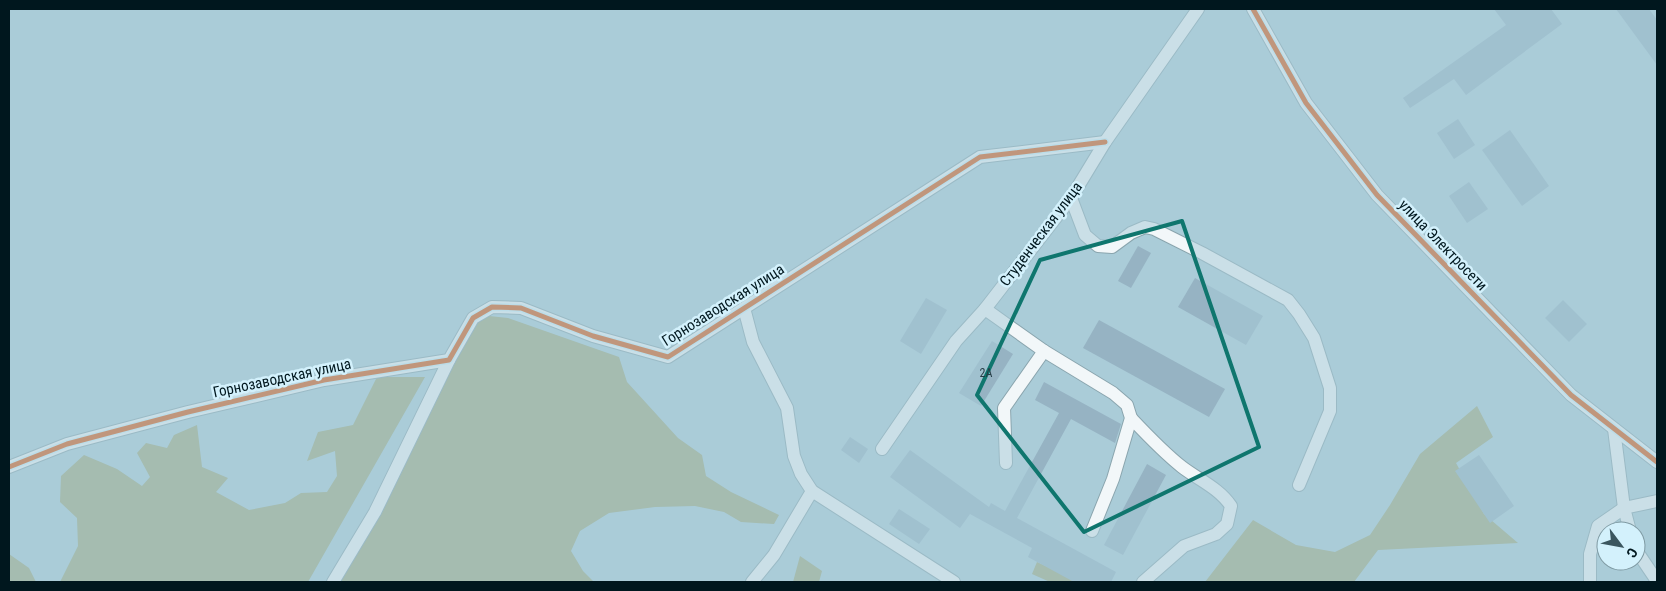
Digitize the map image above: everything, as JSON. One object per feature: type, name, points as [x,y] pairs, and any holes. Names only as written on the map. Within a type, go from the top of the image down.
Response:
[{"type":"street","name":"Студенческая улица","points":[[882,449],[956,341],[985,310],[1071,198],[1105,142],[1198,9]]},
{"type":"street","name":"улица Электросети","points":[[1253,9],[1306,103],[1377,195],[1571,395],[1657,462]]},
{"type":"street","name":"Горнозаводская улица","points":[[9,467],[67,444],[188,412],[324,380],[449,360],[473,318],[492,307],[521,308],[593,336],[668,357],[980,157],[1105,142]]},
{"type":"street","points":[[1071,198],[1086,235],[1098,246],[1112,247],[1131,232],[1145,227],[1202,253],[1288,300],[1314,338],[1330,388],[1330,411],[1299,485]]},
{"type":"street","points":[[744,308],[754,342],[787,408],[794,456],[801,474],[812,491],[954,582]]},
{"type":"street","points":[[985,310],[1044,351],[1114,393],[1127,405],[1131,418],[1158,447],[1223,495],[1231,506],[1228,524],[1216,534],[1184,546],[1143,582]]},
{"type":"street","points":[[1006,462],[1004,408],[1044,351]]},
{"type":"street","points":[[333,582],[375,512],[449,360]]},
{"type":"street","points":[[1092,530],[1113,479],[1131,418]]},
{"type":"street","points":[[1614,429],[1627,521]]},
{"type":"street","points":[[752,582],[774,555],[812,491]]},
{"type":"street","points":[[1590,582],[1590,554],[1598,526],[1624,508],[1657,501]]},
{"type":"street","points":[[1646,565],[1657,581]]},
{"type":"highlighted area","points":[[1182,221],[1259,447],[1084,532],[977,395],[1040,260]]},
{"type":"green space","points":[[489,316],[508,318],[619,357],[627,382],[678,438],[702,455],[706,476],[731,492],[779,515],[774,524],[741,522],[724,512],[695,506],[655,507],[609,513],[580,531],[571,551],[583,571],[594,582],[334,582],[447,369],[478,321]]},
{"type":"green space","points":[[377,377],[425,377],[308,582],[60,582],[78,546],[77,518],[60,502],[61,476],[84,455],[117,469],[142,486],[150,477],[137,453],[146,443],[167,448],[174,435],[197,425],[202,467],[228,478],[216,492],[249,510],[285,503],[301,493],[327,492],[337,476],[335,451],[307,461],[318,432],[353,425]]},
{"type":"green space","points":[[1477,406],[1493,437],[1456,463],[1484,514],[1518,543],[1378,550],[1354,582],[1205,582],[1253,520],[1296,545],[1335,552],[1370,535],[1420,454]]},
{"type":"green space","points":[[9,554],[29,568],[36,582],[9,582]]},
{"type":"green space","points":[[800,556],[822,571],[819,582],[793,582]]},
{"type":"green space","points":[[1037,562],[1081,582],[1050,582],[1032,574]]},
{"type":"building","points":[[1494,9],[1551,9],[1562,24],[1466,95],[1454,79],[1410,108],[1403,98],[1506,25]]},
{"type":"building","points":[[1616,9],[1649,9],[1657,20],[1657,65]]},
{"type":"building","points":[[1458,119],[1475,145],[1454,159],[1437,133]]},
{"type":"building","points":[[1510,130],[1549,186],[1522,206],[1482,150]]},
{"type":"building","points":[[1469,182],[1488,209],[1467,223],[1449,196]]},
{"type":"building","points":[[1138,246],[1151,253],[1131,288],[1118,281]]},
{"type":"building","points":[[1195,278],[1263,316],[1246,345],[1178,307]]},
{"type":"building","points":[[926,298],[947,310],[921,354],[900,341]]},
{"type":"building","points":[[1563,300],[1587,324],[1569,342],[1545,318]]},
{"type":"building","points":[[1099,320],[1225,389],[1209,417],[1083,348]]},
{"type":"building","points":[[992,341],[1013,354],[981,406],[959,393]]},
{"type":"building","points":[[1044,382],[1121,424],[1115,443],[1071,419],[1017,518],[1116,572],[1111,582],[1074,582],[1028,557],[1032,548],[970,514],[960,528],[890,477],[910,450],[989,507],[991,503],[1005,511],[1059,413],[1035,400]]},
{"type":"building","points":[[850,437],[868,449],[859,463],[841,450]]},
{"type":"building","points":[[1479,455],[1514,506],[1490,523],[1455,471]]},
{"type":"building","points":[[1147,464],[1166,475],[1123,555],[1104,545]]},
{"type":"building","points":[[899,509],[930,529],[919,544],[889,524]]},
{"type":"cycle path","points":[[1253,9],[1306,103],[1377,195],[1571,395],[1657,462]]},
{"type":"cycle path","points":[[9,467],[67,444],[188,412],[324,380],[449,360],[473,318],[492,307],[521,308],[593,336],[668,357],[980,157],[1105,142]]}]
